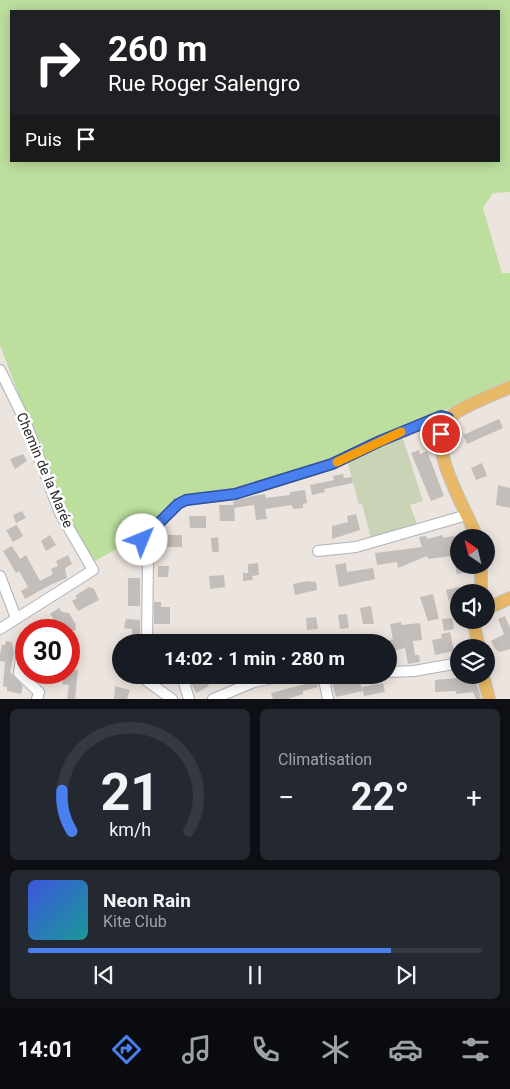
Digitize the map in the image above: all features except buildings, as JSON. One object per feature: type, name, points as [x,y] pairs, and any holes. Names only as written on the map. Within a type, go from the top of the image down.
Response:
[{"type":"main road","points":[[473,529],[442,459],[441,434],[448,418],[510,387]]},
{"type":"main road","points":[[495,603],[510,598]]},
{"type":"main road","points":[[487,684],[490,699]]},
{"type":"street","name":"Chemin de la Marée","points":[[0,370],[25,421],[60,513],[92,570],[15,613]]},
{"type":"street","points":[[147,634],[148,558],[142,540],[178,504],[186,500],[235,494],[266,486],[332,464],[441,416],[448,418]]},
{"type":"street","points":[[318,551],[356,547],[467,515]]},
{"type":"street","points":[[0,576],[15,613]]},
{"type":"street","points":[[0,605],[15,613]]},
{"type":"street","points":[[0,629],[15,613]]},
{"type":"street","points":[[397,672],[414,671],[450,665]]},
{"type":"street","points":[[31,684],[39,692],[37,699]]},
{"type":"street","points":[[151,684],[172,699]]},
{"type":"street","points":[[184,684],[189,699]]},
{"type":"street","points":[[213,699],[249,684]]},
{"type":"street","points":[[325,684],[328,699]]},
{"type":"green space","points":[[0,0],[510,0],[510,192],[493,193],[483,208],[502,273],[510,273],[510,385],[418,420],[331,462],[235,490],[177,497],[140,536],[95,561],[63,512],[0,345]]},
{"type":"green space","points":[[402,436],[423,501],[410,505],[418,527],[371,539],[362,504],[359,505],[348,463]]},
{"type":"slow traffic","points":[[337,462],[401,432]]},
{"type":"route","points":[[142,540],[178,504],[186,500],[235,494],[266,486],[332,464],[380,441],[441,416],[448,418],[441,434]]}]
